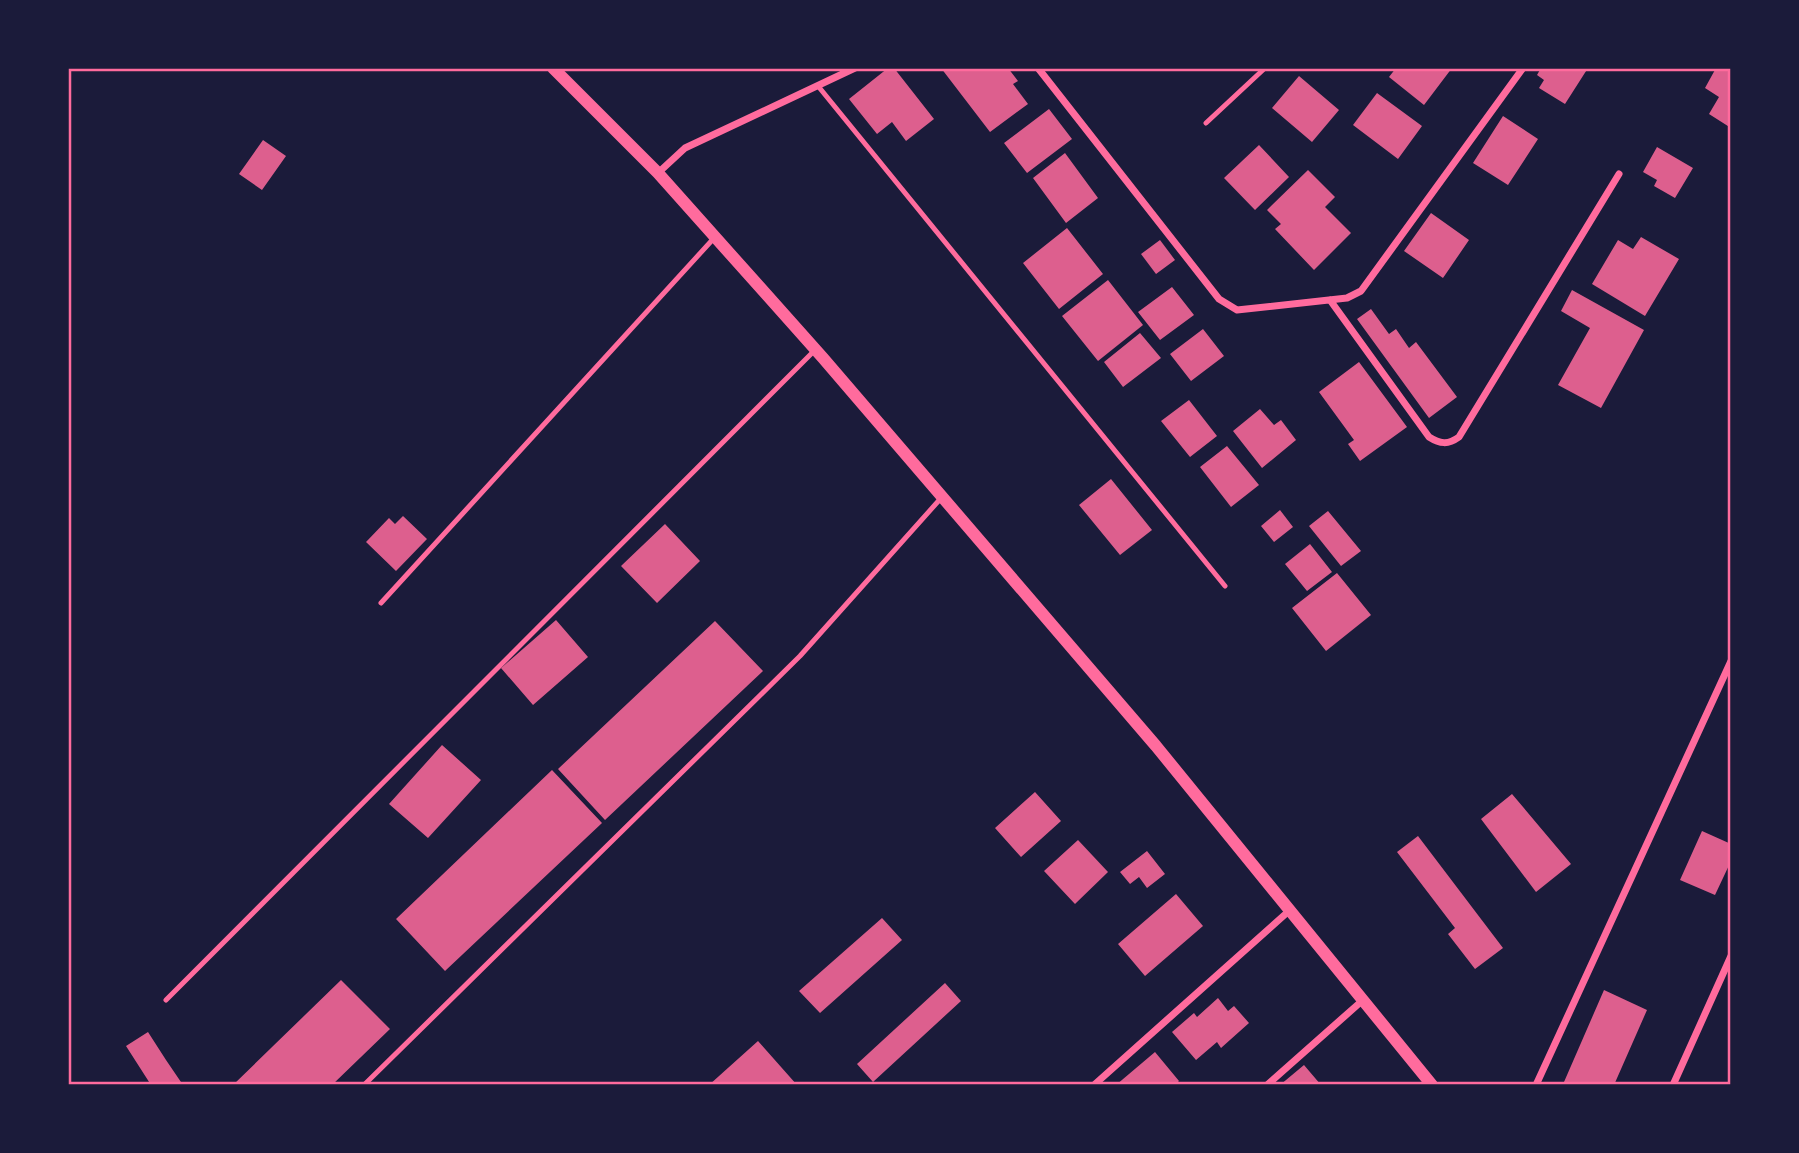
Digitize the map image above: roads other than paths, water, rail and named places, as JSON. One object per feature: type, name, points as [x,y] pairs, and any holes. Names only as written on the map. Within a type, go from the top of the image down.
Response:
[{"type":"street","points":[[553,68],[658,173],[815,350],[1156,746],[1433,1085]]},
{"type":"street","points":[[658,173],[685,148],[855,68]]},
{"type":"street","points":[[1038,68],[1219,299],[1237,310],[1330,300],[1355,296],[1361,291],[1523,68]]},
{"type":"street","points":[[1330,300],[1429,437],[1444,444],[1452,442],[1460,437],[1619,174]]},
{"type":"street","points":[[1536,1085],[1731,661]]},
{"type":"street","points":[[1094,1085],[1291,910]]},
{"type":"street","points":[[1674,1085],[1731,956]]},
{"type":"street","points":[[1267,1085],[1363,1000]]},
{"type":"lane","points":[[1206,123],[1265,68]]},
{"type":"lane","points":[[818,86],[1225,586]]},
{"type":"lane","points":[[381,603],[715,237]]},
{"type":"lane","points":[[166,1000],[815,350]]},
{"type":"lane","points":[[364,1085],[800,656],[942,497]]}]
